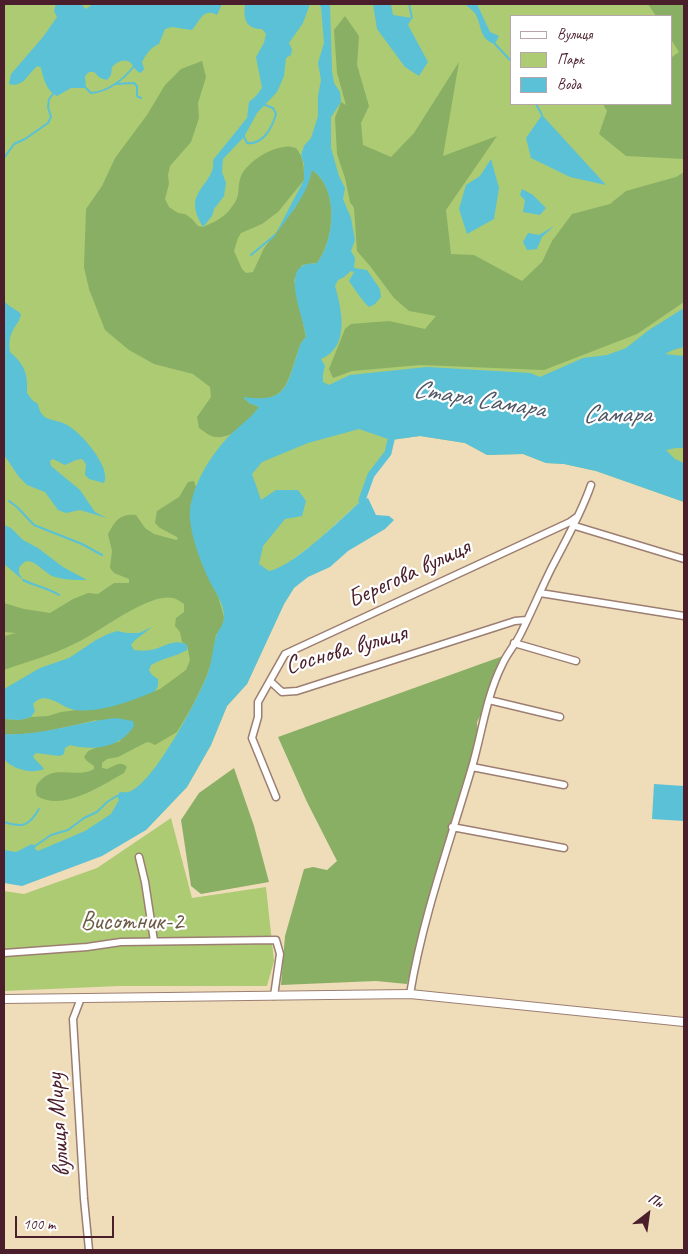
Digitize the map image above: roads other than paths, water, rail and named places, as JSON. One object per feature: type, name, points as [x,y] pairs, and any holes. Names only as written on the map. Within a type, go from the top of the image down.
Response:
[{"type":"street","points":[[410,994],[421,936],[452,827],[472,767],[489,700],[501,666],[514,642],[521,634],[526,620],[574,526],[591,485]]},
{"type":"street","name":"Берегова вулиця","points":[[270,681],[285,654],[578,517]]},
{"type":"street","points":[[574,526],[684,559]]},
{"type":"street","points":[[540,593],[684,616]]},
{"type":"street","name":"Соснова вулиця","points":[[276,797],[252,738],[258,717],[258,702],[270,681],[282,692],[296,690],[515,621],[526,620]]},
{"type":"street","points":[[514,642],[576,662]]},
{"type":"street","points":[[489,700],[560,717]]},
{"type":"street","points":[[472,767],[564,785]]},
{"type":"street","points":[[452,827],[564,848]]},
{"type":"street","points":[[139,857],[145,882],[154,941]]},
{"type":"street","points":[[4,953],[87,947],[121,942],[276,940],[280,954],[274,996]]},
{"type":"street","points":[[4,999],[410,994],[684,1022]]},
{"type":"street","name":"вулиця Миру","points":[[80,998],[73,1019],[89,1250]]},
{"type":"water","points":[[56,4],[81,4],[86,9],[93,4],[222,4],[217,15],[212,13],[205,14],[192,30],[172,27],[165,29],[159,44],[149,51],[142,62],[144,69],[141,73],[130,62],[121,61],[112,67],[111,75],[107,80],[100,78],[94,72],[89,72],[85,76],[86,88],[71,88],[57,96],[48,88],[41,68],[38,66],[23,82],[14,85],[9,84],[11,74],[43,37],[57,17],[54,11]]},
{"type":"water","points":[[245,4],[310,4],[303,23],[289,43],[292,49],[291,55],[286,58],[284,76],[277,92],[257,113],[244,137],[223,159],[222,172],[226,183],[224,196],[203,227],[196,210],[196,198],[212,172],[213,160],[247,118],[249,102],[262,88],[256,57],[264,43],[266,34],[262,29],[249,25],[245,19]]},
{"type":"water","name":"Самара","points":[[318,4],[330,4],[332,71],[334,83],[340,92],[341,102],[331,117],[331,148],[339,176],[345,188],[343,199],[351,218],[355,240],[351,251],[355,258],[354,268],[367,270],[380,289],[381,297],[375,304],[369,307],[349,281],[354,272],[351,271],[338,280],[335,286],[340,306],[342,327],[336,346],[321,359],[325,366],[323,382],[329,385],[350,375],[427,367],[530,373],[540,377],[583,358],[607,355],[626,348],[649,330],[684,308],[684,347],[665,354],[684,356],[684,448],[666,450],[675,459],[684,463],[684,502],[596,471],[564,464],[546,463],[523,454],[487,455],[465,443],[420,436],[391,440],[359,429],[308,443],[262,462],[252,474],[261,500],[276,490],[298,490],[306,501],[302,516],[285,519],[263,546],[259,564],[269,571],[279,568],[304,552],[362,500],[368,498],[376,515],[389,516],[394,520],[385,529],[348,551],[330,567],[308,577],[294,588],[284,604],[247,684],[227,706],[211,745],[187,787],[146,830],[102,856],[22,886],[4,883],[4,850],[16,852],[32,844],[38,851],[85,831],[111,814],[119,800],[117,796],[120,792],[130,792],[141,784],[173,740],[201,690],[208,673],[216,637],[224,620],[224,612],[203,566],[193,536],[190,517],[192,499],[199,479],[216,452],[229,436],[259,407],[249,403],[243,397],[266,398],[274,396],[285,387],[289,380],[299,347],[306,337],[297,300],[295,279],[297,272],[302,266],[317,263],[328,241],[331,215],[330,201],[327,189],[321,178],[312,170],[302,196],[275,235],[304,180],[304,164],[301,155],[304,146],[311,138],[318,116],[318,96],[321,80],[318,63],[324,43],[321,7]]},
{"type":"water","points":[[373,4],[391,4],[393,15],[412,18],[408,25],[428,62],[419,76],[405,67],[377,29]]},
{"type":"water","points":[[465,4],[477,4],[490,32],[499,36],[495,44],[484,36],[476,15]]},
{"type":"water","points":[[542,115],[606,185],[570,177],[531,158],[526,138]]},
{"type":"water","points":[[491,159],[499,188],[494,219],[467,234],[459,209],[466,185],[480,176]]},
{"type":"water","points":[[522,189],[533,195],[546,208],[540,215],[523,212],[525,200],[520,195]]},
{"type":"water","points":[[554,226],[542,237],[537,249],[527,250],[523,242],[528,233],[539,235]]},
{"type":"water","points":[[4,301],[21,314],[11,336],[10,352],[19,361],[24,370],[27,380],[27,393],[38,404],[45,417],[67,425],[87,442],[104,469],[104,483],[89,479],[85,475],[86,464],[82,459],[65,465],[53,459],[50,461],[51,466],[80,490],[95,512],[107,518],[80,510],[66,513],[58,510],[45,492],[27,485],[19,477],[4,455]]},
{"type":"water","points":[[4,525],[11,528],[23,540],[38,548],[63,567],[87,580],[65,579],[52,576],[28,561],[24,562],[19,568],[19,573],[23,580],[4,564]]},
{"type":"water","points":[[152,627],[131,645],[134,650],[152,650],[175,642],[187,645],[187,650],[151,665],[149,670],[158,679],[158,686],[155,691],[136,699],[95,710],[70,709],[43,698],[33,704],[35,711],[31,717],[20,720],[4,719],[4,689],[40,668],[69,658],[108,634],[117,631],[139,633]]},
{"type":"water","points":[[116,718],[133,721],[134,726],[121,739],[106,746],[88,748],[70,745],[65,748],[64,754],[60,756],[36,753],[33,756],[44,769],[34,771],[23,770],[12,766],[4,759],[4,734],[46,731]]},
{"type":"water","points":[[654,784],[684,786],[684,821],[652,819]]},
{"type":"waterway","points":[[409,4],[412,18]]},
{"type":"waterway","points":[[495,44],[510,60]]},
{"type":"waterway","points":[[86,88],[91,93],[103,90],[120,80],[134,66]]},
{"type":"waterway","points":[[115,84],[134,83],[137,86],[137,96],[141,98]]},
{"type":"waterway","points":[[4,158],[14,144],[25,139],[48,123],[51,117],[48,107],[49,99],[53,94]]},
{"type":"waterway","points":[[244,137],[247,143],[253,143],[262,138],[269,130],[276,114],[273,108],[265,105]]},
{"type":"waterway","points":[[537,105],[542,115]]},
{"type":"waterway","points":[[251,255],[275,235]]},
{"type":"waterway","points":[[362,500],[371,475],[388,453],[391,440]]},
{"type":"waterway","points":[[9,501],[34,525],[82,544],[102,555]]},
{"type":"waterway","points":[[23,580],[59,595]]},
{"type":"waterway","points":[[35,846],[51,835],[68,830],[84,818],[97,812],[107,802],[117,796]]},
{"type":"waterway","points":[[4,822],[16,825],[25,824],[32,819],[39,809]]},
{"type":"water label","name":"Стара Самара","points":[[479,400]]},
{"type":"park label","name":"Висотник-2","points":[[132,922]]}]
